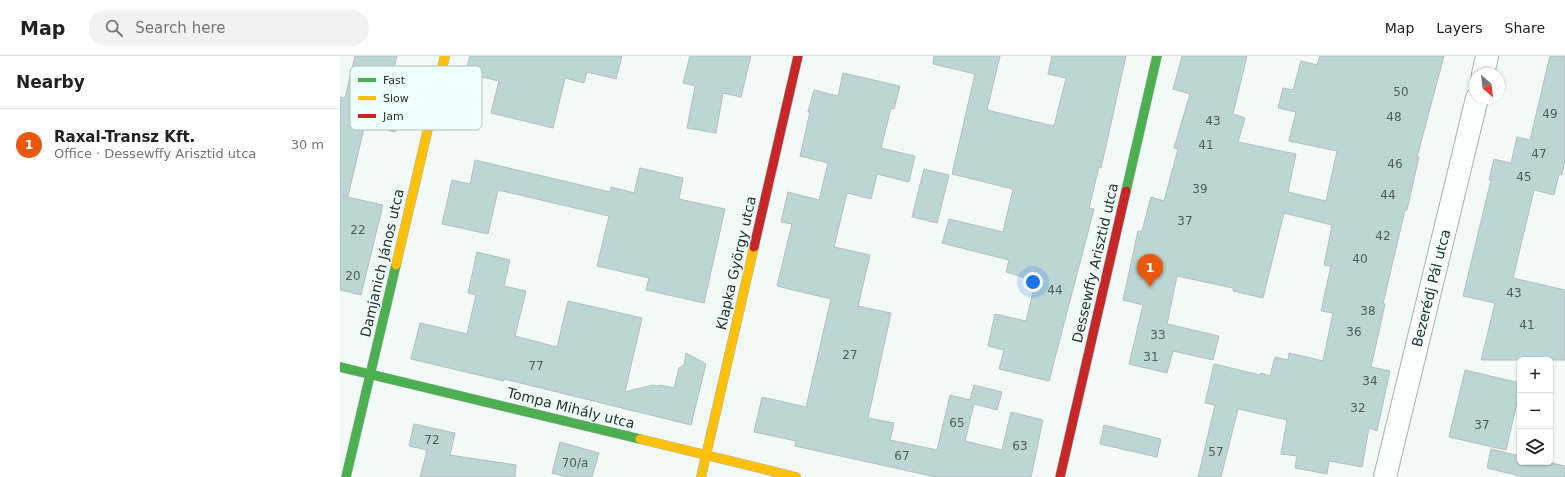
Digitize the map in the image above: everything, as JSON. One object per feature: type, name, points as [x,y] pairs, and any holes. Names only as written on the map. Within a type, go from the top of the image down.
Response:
[{"type":"street","name":"Damjanich János utca","points":[[443,66],[445,56]]},
{"type":"street","name":"Klapka György utca","points":[[701,477],[798,56]]},
{"type":"street","name":"Dessewffy Arisztid utca","points":[[1060,477],[1157,56]]},
{"type":"street","points":[[1484,68],[1487,56]]},
{"type":"street","name":"Bezerédj Pál utca","points":[[1385,477],[1476,104]]},
{"type":"street","name":"Damjanich János utca","points":[[346,477],[428,130]]},
{"type":"street","name":"Tompa Mihály utca","points":[[340,367],[796,477]]},
{"type":"building","points":[[355,56],[397,56],[394,66],[353,66]]},
{"type":"building","points":[[470,56],[622,56],[616,79],[587,72],[584,83],[565,78],[553,128],[491,113],[499,81],[482,77],[482,66],[467,66]]},
{"type":"building","points":[[690,56],[751,56],[741,97],[723,93],[716,133],[687,128],[695,86],[683,83]]},
{"type":"building","points":[[934,56],[1000,56],[987,110],[1054,126],[1066,78],[1048,74],[1052,56],[1126,56],[1101,168],[1099,167],[1089,208],[1094,209],[1049,381],[999,369],[1004,350],[988,346],[995,314],[1026,321],[1036,281],[1006,272],[1009,260],[942,243],[949,219],[1003,232],[1013,189],[952,174],[975,74],[933,64]]},
{"type":"building","points":[[1182,56],[1247,56],[1233,114],[1245,118],[1238,142],[1296,154],[1288,192],[1326,201],[1337,151],[1289,141],[1296,112],[1278,108],[1283,88],[1293,90],[1301,61],[1317,65],[1320,56],[1444,56],[1417,157],[1419,157],[1407,210],[1405,210],[1383,304],[1385,304],[1371,367],[1390,371],[1377,431],[1369,428],[1362,467],[1329,461],[1327,474],[1295,468],[1297,456],[1281,454],[1287,420],[1238,409],[1221,477],[1198,477],[1215,405],[1205,403],[1214,364],[1270,376],[1275,357],[1288,360],[1289,353],[1323,361],[1333,313],[1321,311],[1331,266],[1324,265],[1332,225],[1284,213],[1263,298],[1233,291],[1233,288],[1177,276],[1167,324],[1219,336],[1213,360],[1173,351],[1167,373],[1129,364],[1143,305],[1123,300],[1138,231],[1142,231],[1151,197],[1164,201],[1178,149],[1174,148],[1190,94],[1173,89]]},
{"type":"building","points":[[1550,56],[1565,56],[1565,159],[1562,175],[1559,174],[1554,195],[1534,190],[1513,278],[1565,290],[1565,360],[1553,360],[1553,357],[1517,357],[1517,360],[1481,360],[1495,303],[1463,296],[1491,180],[1489,180],[1494,159],[1511,163],[1517,137],[1530,140]]},
{"type":"building","points":[[843,73],[900,86],[894,109],[891,108],[881,148],[915,156],[909,182],[877,174],[871,199],[847,193],[834,247],[870,255],[858,306],[891,313],[868,418],[894,423],[890,440],[937,450],[950,395],[970,400],[974,385],[1002,392],[997,410],[974,404],[965,441],[1002,450],[1011,412],[1043,420],[1031,477],[936,477],[795,446],[796,441],[754,432],[762,397],[806,407],[831,299],[777,286],[792,224],[781,222],[788,192],[819,200],[828,163],[800,156],[810,112],[808,112],[814,90],[838,96]]},
{"type":"building","points":[[350,77],[350,130],[364,130],[348,196],[343,196],[383,205],[361,295],[340,290],[340,97],[345,98]]},
{"type":"building","points":[[475,160],[610,192],[611,187],[634,193],[640,168],[683,178],[679,199],[725,209],[704,303],[646,290],[649,278],[597,266],[609,216],[498,190],[488,234],[442,224],[452,180],[470,184]]},
{"type":"building","points":[[924,169],[949,175],[937,223],[912,217]]},
{"type":"building","points":[[477,252],[510,260],[504,286],[526,291],[515,336],[557,347],[568,301],[642,318],[625,392],[653,385],[674,388],[679,368],[684,365],[686,353],[706,364],[691,425],[504,379],[504,381],[411,359],[420,323],[467,334],[476,295],[468,293]]},
{"type":"building","points":[[1465,370],[1517,382],[1517,403],[1506,450],[1449,437]]},
{"type":"building","points":[[414,424],[455,433],[450,455],[516,465],[515,477],[420,477],[427,450],[409,446]]},
{"type":"building","points":[[1104,425],[1161,439],[1157,457],[1100,444]]},
{"type":"building","points":[[560,442],[599,453],[592,477],[567,477],[552,473]]},
{"type":"building","points":[[1491,449],[1517,455],[1517,465],[1553,465],[1553,463],[1565,466],[1565,477],[1524,477],[1487,468]]},
{"type":"traffic: fast","points":[[1126,191],[1157,56]]},
{"type":"traffic: fast","points":[[346,477],[396,265]]},
{"type":"traffic: fast","points":[[340,367],[640,439]]},
{"type":"traffic: slow","points":[[443,66],[445,56]]},
{"type":"traffic: slow","points":[[396,265],[428,130]]},
{"type":"traffic: slow","points":[[701,477],[754,247]]},
{"type":"traffic: slow","points":[[640,439],[796,477]]},
{"type":"traffic: jam","points":[[754,247],[798,56]]},
{"type":"traffic: jam","points":[[1060,477],[1126,191]]},
{"type":"place","name":"Raxal-Transz Kft.","points":[[1150,287]]}]
